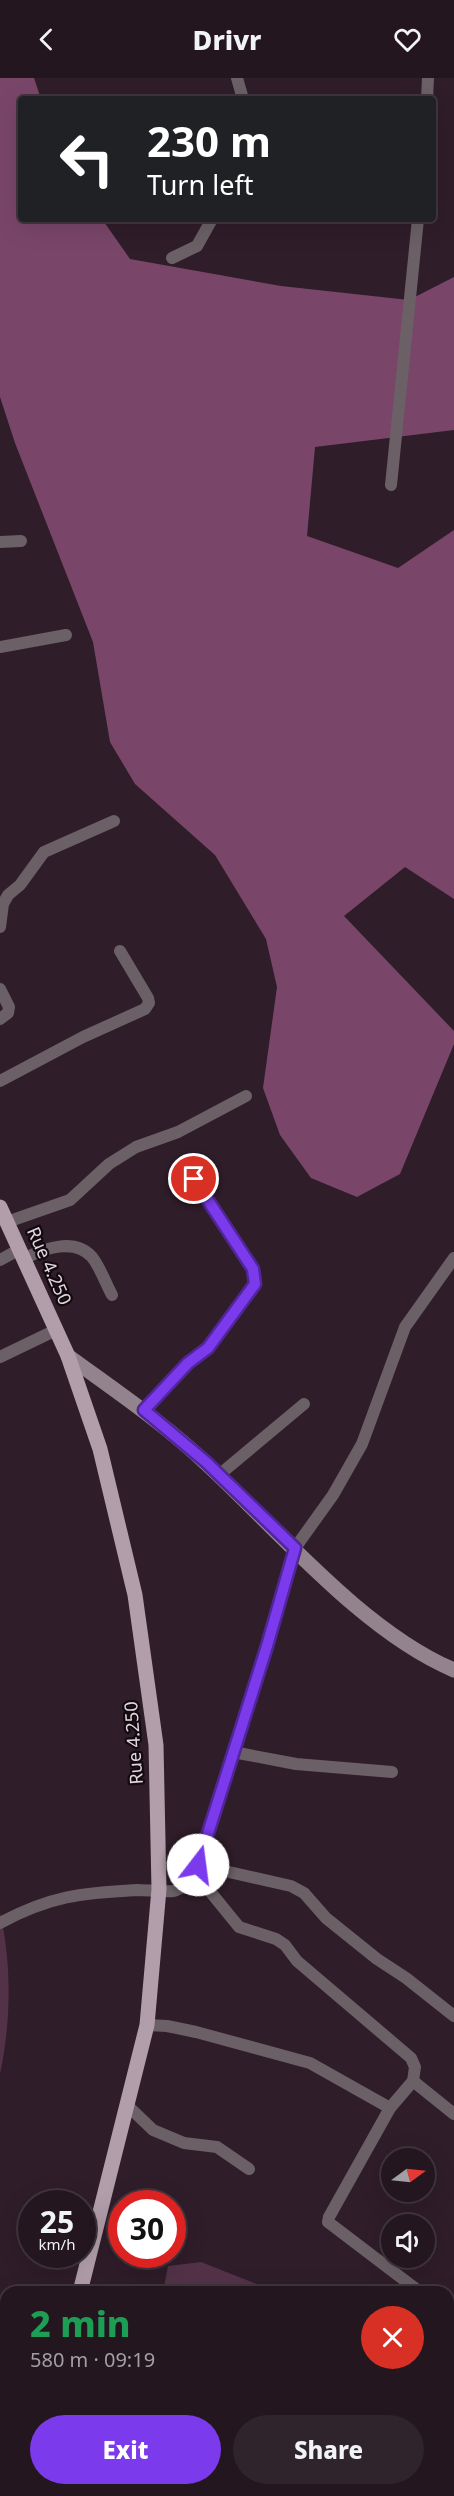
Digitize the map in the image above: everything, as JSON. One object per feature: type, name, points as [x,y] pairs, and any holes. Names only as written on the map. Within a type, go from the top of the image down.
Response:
[{"type":"main road","name":"Rue 4.250","points":[[0,1207],[68,1356],[100,1449],[135,1595],[156,1745],[159,1889],[147,2025],[82,2286]]},
{"type":"street","points":[[237,78],[242,96]]},
{"type":"street","points":[[427,96],[428,78]]},
{"type":"street","points":[[172,258],[197,246],[210,222]]},
{"type":"street","points":[[391,485],[418,222]]},
{"type":"street","points":[[0,542],[21,541]]},
{"type":"street","points":[[0,647],[66,635]]},
{"type":"street","points":[[0,927],[3,904],[8,895],[20,885],[44,852],[114,821]]},
{"type":"street","points":[[0,1082],[82,1037],[145,1009],[149,1003],[148,998],[120,951]]},
{"type":"street","points":[[0,988],[9,1007],[8,1013],[0,1018]]},
{"type":"street","points":[[7,1222],[70,1200],[109,1164],[136,1146],[178,1132],[246,1096]]},
{"type":"street","points":[[144,1410],[188,1363],[208,1348],[255,1284],[253,1269],[194,1179]]},
{"type":"street","points":[[0,1260],[45,1248],[60,1246],[79,1249],[91,1257],[112,1295]]},
{"type":"street","points":[[0,1923],[29,1907],[57,1898],[86,1893],[159,1889],[172,1892],[182,1887],[198,1865],[267,1646],[295,1548],[333,1495],[362,1444],[405,1327],[454,1258]]},
{"type":"street","points":[[0,1357],[56,1329]]},
{"type":"street","points":[[68,1356],[144,1410],[219,1475],[295,1548],[403,1645],[454,1670]]},
{"type":"street","points":[[219,1475],[304,1404]]},
{"type":"street","points":[[232,1752],[296,1764],[392,1772]]},
{"type":"street","points":[[198,1865],[291,1886],[304,1893],[326,1918],[454,2016]]},
{"type":"street","points":[[189,1878],[208,1889],[239,1927],[276,1939],[285,1946],[297,1961],[411,2058],[415,2067],[413,2081],[390,2108],[328,2222],[412,2286]]},
{"type":"street","points":[[147,2025],[196,2032],[310,2063],[390,2108]]},
{"type":"street","points":[[413,2081],[454,2114]]},
{"type":"street","points":[[128,2106],[153,2130],[184,2143],[217,2147],[249,2169]]},
{"type":"shaded area","points":[[0,78],[34,78],[40,96],[18,96],[18,222],[104,222],[130,259],[281,286],[409,300],[454,277],[454,430],[315,447],[307,536],[398,568],[454,530],[454,899],[405,867],[344,916],[454,1031],[454,1044],[400,1174],[357,1197],[311,1178],[280,1135],[263,1088],[277,987],[266,939],[215,855],[135,784],[110,742],[93,642],[15,443],[0,397]]},
{"type":"shaded area","points":[[0,1913],[7,1953],[9,1993],[0,2074]]},
{"type":"shaded area","points":[[201,2262],[261,2286],[164,2286],[168,2268],[186,2268],[186,2264]]},
{"type":"route","points":[[194,1179],[253,1269],[255,1284],[208,1348],[188,1363],[144,1410],[206,1462],[295,1548],[267,1646],[198,1865]]}]
